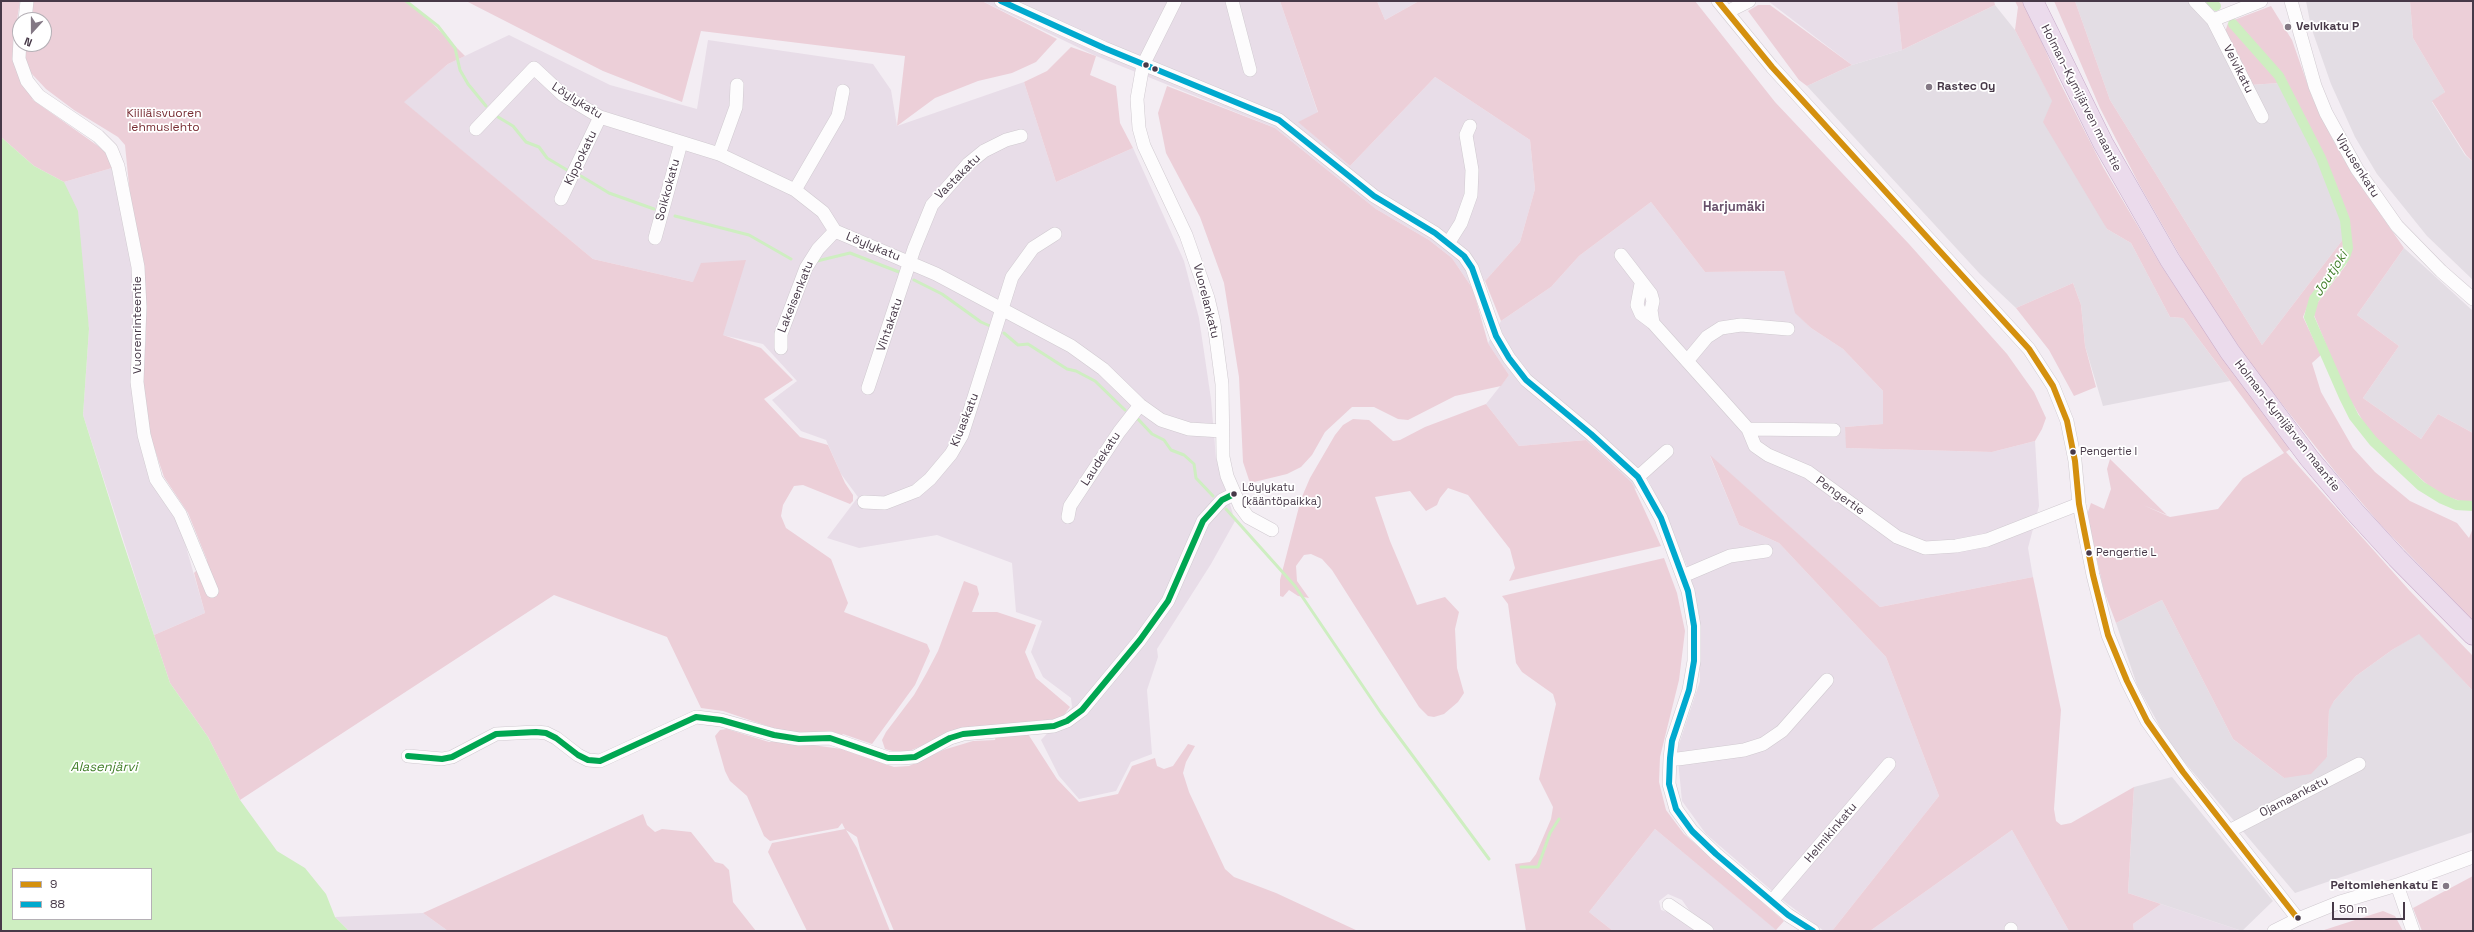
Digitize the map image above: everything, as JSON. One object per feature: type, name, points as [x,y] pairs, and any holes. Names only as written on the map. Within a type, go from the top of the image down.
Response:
[{"type":"highway","name":"Holman–Kymijärven maantie","points":[[2033,1],[2084,108],[2131,193],[2202,310],[2309,458],[2397,558],[2473,635]]},
{"type":"highway","name":"Holman–Kymijärven maantie","points":[[2045,1],[2095,117],[2131,193]]},
{"type":"street","points":[[26,12],[27,1]]},
{"type":"street","points":[[1001,1],[1143,65],[1260,110],[1279,120],[1374,196],[1449,242],[1472,268],[1496,336],[1526,380],[1591,434],[1638,477],[1661,518],[1683,576],[1688,591],[1694,626],[1694,661],[1689,690],[1672,741],[1669,784],[1676,809],[1692,831],[1772,901],[1813,931]]},
{"type":"street","name":"Vuorelankatu","points":[[1175,1],[1143,65],[1137,99],[1139,128],[1144,146],[1188,242],[1208,298],[1214,323],[1222,384],[1222,431],[1226,476],[1234,494],[1248,516],[1272,530]]},
{"type":"street","points":[[1232,1],[1250,70]]},
{"type":"street","points":[[1718,1],[1782,79],[2029,349],[2053,386],[2068,421],[2075,461],[2079,504],[2108,635],[2126,681],[2147,722],[2229,831],[2298,919]]},
{"type":"street","points":[[1727,12],[1749,1]]},
{"type":"street","name":"Veivikatu","points":[[2195,1],[2213,20],[2262,117]]},
{"type":"street","points":[[2213,20],[2261,1]]},
{"type":"street","name":"Vipusenkatu","points":[[2291,1],[2315,86],[2326,113],[2356,169],[2397,226],[2440,271],[2473,300]]},
{"type":"street","name":"Vuorenrinteentie","points":[[19,52],[19,59],[27,80],[39,96],[98,136],[111,149],[118,166],[138,267],[140,307],[138,382],[144,435],[156,479],[180,514],[212,591]]},
{"type":"street","name":"Löylykatu","points":[[476,129],[534,68],[563,95],[600,117],[719,154],[795,190],[822,212],[835,230],[911,262],[1003,309],[1089,357],[1118,382],[1140,405],[1161,420],[1175,426],[1198,431],[1222,431]]},
{"type":"street","points":[[719,154],[736,107],[737,85]]},
{"type":"street","points":[[795,190],[838,116],[842,91]]},
{"type":"street","name":"Kippokatu","points":[[561,199],[600,117]]},
{"type":"street","points":[[1449,242],[1461,223],[1471,195],[1472,170],[1466,135],[1470,126]]},
{"type":"street","name":"Vastakatu","points":[[911,262],[926,215],[939,194],[968,164],[984,151],[1006,140],[1021,136]]},
{"type":"street","name":"Soikkokatu","points":[[655,238],[681,143]]},
{"type":"street","name":"Lakeisenkatu","points":[[781,348],[781,334],[806,268],[818,249],[835,230]]},
{"type":"street","name":"Kiuaskatu","points":[[864,502],[884,503],[916,491],[930,479],[951,454],[962,435],[1018,266],[1033,248],[1055,234]]},
{"type":"street","name":"Pengertie","points":[[1621,255],[1641,284],[1651,294],[1653,301],[1653,323],[1748,428],[1755,446],[1768,455],[1808,472],[1897,537],[1925,548],[1956,546],[1987,540],[2079,504]]},
{"type":"street","name":"Vihtakatu","points":[[868,388],[911,262]]},
{"type":"street","points":[[1687,361],[1707,337],[1721,328],[1741,325],[1788,328]]},
{"type":"street","name":"Laudekatu","points":[[1068,517],[1070,506],[1119,432],[1140,405]]},
{"type":"street","points":[[1748,428],[1834,430]]},
{"type":"street","points":[[1638,477],[1667,451]]},
{"type":"street","points":[[408,756],[442,759],[452,757],[496,734],[536,732],[546,733],[556,738],[578,755],[588,760],[600,761],[696,717],[721,720],[774,735],[799,739],[830,738],[888,758],[915,757],[962,734],[1054,726],[1067,721],[1082,710],[1148,630],[1168,601],[1203,521],[1218,504],[1234,494]]},
{"type":"street","points":[[1683,576],[1730,556],[1766,551]]},
{"type":"street","points":[[1670,758],[1678,759],[1744,750],[1763,744],[1782,732],[1827,680]]},
{"type":"street","name":"Helmikinkatu","points":[[1772,901],[1889,764]]},
{"type":"street","name":"Ojamaankatu","points":[[2229,831],[2359,764]]},
{"type":"street","points":[[2274,931],[2298,919],[2340,902],[2397,885],[2473,857]]},
{"type":"street","points":[[2397,885],[2413,931]]},
{"type":"street","points":[[1669,905],[1707,931]]},
{"type":"shaded area","points":[[982,1],[1280,1],[1318,113],[1299,122],[1350,166],[1435,77],[1530,140],[1535,189],[1520,242],[1485,281],[1473,289],[1452,258],[1429,240],[1376,209],[1275,128],[1096,56]]},
{"type":"shaded area","points":[[1377,1],[1419,1],[1385,20]]},
{"type":"shaded area","points":[[1768,1],[1897,1],[1902,50],[1852,65]]},
{"type":"shaded area","points":[[2075,1],[2189,1],[2210,23],[2250,85],[2279,83],[2321,167],[2337,205],[2343,225],[2344,238],[2262,345],[2110,100]]},
{"type":"shaded area","points":[[2306,1],[2410,1],[2413,38],[2445,92],[2432,102],[2465,155],[2473,162],[2473,280],[2427,236],[2377,174],[2355,137],[2331,84],[2311,27]]},
{"type":"shaded area","points":[[1995,5],[2015,30],[2053,102],[2107,229],[2131,243],[2170,317],[2183,318],[2230,381],[2103,406],[2085,346],[2081,305],[2073,283],[2016,308],[1980,274],[1807,86],[1852,65],[1902,50]]},
{"type":"shaded area","points":[[509,35],[610,85],[697,109],[708,40],[873,64],[891,90],[897,126],[1024,82],[1056,182],[1133,148],[1184,261],[1199,318],[1211,399],[1216,458],[1235,521],[1211,564],[1157,649],[1158,657],[1147,690],[1152,754],[1131,762],[1116,791],[1079,799],[1059,776],[1041,740],[1072,707],[1071,698],[1043,677],[1031,652],[1042,621],[1016,612],[1012,563],[937,535],[859,548],[827,538],[858,497],[841,474],[826,440],[801,431],[772,400],[797,381],[763,344],[722,335],[693,282],[593,259],[403,102],[448,64]]},
{"type":"shaded area","points":[[112,168],[130,250],[137,306],[132,396],[144,452],[178,519],[205,613],[154,635],[83,415],[89,329],[64,182]]},
{"type":"shaded area","points":[[1651,202],[1705,272],[1784,271],[1796,313],[1811,328],[1843,349],[1883,391],[1883,424],[1845,427],[1847,448],[1992,452],[2035,441],[2039,506],[2028,548],[2033,577],[1880,607],[1710,456],[1739,525],[1779,543],[1886,657],[1939,796],[1832,931],[1824,931],[1785,902],[1706,834],[1682,801],[1677,750],[1700,681],[1699,613],[1687,566],[1648,479],[1632,491],[1586,440],[1519,446],[1486,404],[1509,375],[1488,343],[1501,321],[1551,287],[1579,256]]},
{"type":"shaded area","points":[[2404,248],[2473,311],[2473,433],[2438,414],[2421,439],[2363,398],[2399,346],[2357,315]]},
{"type":"shaded area","points":[[2162,600],[2233,739],[2284,778],[2327,757],[2329,709],[2334,701],[2356,676],[2419,633],[2473,691],[2473,832],[2295,893],[2170,745],[2137,685],[2116,623]]},
{"type":"shaded area","points":[[2172,777],[2273,901],[2242,931],[2128,893],[2134,787]]},
{"type":"shaded area","points":[[1655,829],[1778,931],[1715,931],[1689,910],[1682,900],[1668,894],[1659,901],[1661,910],[1682,917],[1699,931],[1613,931],[1589,912]]},
{"type":"shaded area","points":[[2012,830],[2069,931],[1870,931]]},
{"type":"shaded area","points":[[2161,904],[2242,931],[2134,931],[2133,924]]},
{"type":"shaded area","points":[[423,913],[448,931],[349,931],[335,917]]},
{"type":"green space","points":[[1,1],[20,1],[18,12],[12,12],[12,52],[17,52],[23,78],[33,100],[98,146],[106,153],[112,168],[64,182],[34,166],[1,137]]},
{"type":"green space","name":"Kiiliäisvuoren lehmuslehto","points":[[31,1],[405,1],[420,11],[465,56],[448,64],[404,102],[593,259],[693,282],[701,263],[746,260],[723,335],[761,348],[793,380],[764,399],[800,437],[828,445],[845,483],[853,495],[853,501],[850,504],[803,485],[794,486],[783,505],[781,516],[786,528],[831,559],[848,603],[844,612],[927,644],[930,651],[915,685],[872,744],[843,734],[840,738],[782,731],[723,711],[701,708],[667,637],[554,595],[240,800],[208,737],[170,683],[154,635],[205,613],[194,573],[207,560],[188,513],[164,477],[150,435],[141,396],[146,338],[145,281],[132,215],[125,145],[118,137],[74,110],[46,89],[31,73],[25,59],[25,52],[52,52],[52,12],[30,12]]},
{"type":"green space","points":[[466,1],[982,1],[1057,39],[1036,62],[1012,73],[978,81],[935,98],[897,126],[905,56],[701,31],[682,102],[603,71]]},
{"type":"green space","points":[[1280,1],[1377,1],[1385,20],[1419,1],[1695,1],[1775,102],[1909,244],[2007,354],[2034,392],[2046,418],[2042,429],[2035,441],[1992,452],[1846,448],[1845,427],[1883,424],[1883,391],[1843,349],[1811,328],[1795,313],[1784,271],[1705,272],[1651,202],[1579,256],[1551,287],[1501,321],[1485,281],[1520,242],[1535,189],[1530,140],[1435,77],[1350,166],[1298,122],[1318,112]]},
{"type":"green space","points":[[1897,1],[1994,1],[1995,5],[1902,50]]},
{"type":"green space","points":[[2015,1],[2024,1],[2057,77],[2103,167],[2162,267],[2220,353],[2290,449],[2286,452],[2409,590],[2473,656],[2473,691],[2419,634],[2392,650],[2356,676],[2334,701],[2329,710],[2327,757],[2311,774],[2284,778],[2233,739],[2162,600],[2116,623],[2104,591],[2087,515],[2091,503],[2104,509],[2111,489],[2107,469],[2110,459],[2167,515],[2143,505],[2170,517],[2218,509],[2243,478],[2284,453],[2183,318],[2170,317],[2131,243],[2107,229],[2043,122],[2052,101],[2015,30],[2018,7]]},
{"type":"green space","points":[[2054,1],[2075,1],[2110,100],[2262,345],[2344,238],[2340,262],[2310,300],[2303,317],[2321,355],[2312,363],[2321,392],[2353,448],[2375,472],[2410,501],[2457,523],[2469,538],[2473,528],[2473,621],[2380,524],[2337,474],[2249,362],[2191,275],[2139,184],[2100,108]]},
{"type":"green space","points":[[2410,1],[2473,1],[2473,162],[2466,155],[2432,101],[2445,92],[2413,38]]},
{"type":"green space","points":[[1758,5],[1770,5],[1852,65],[1807,86],[1799,80],[1748,11]]},
{"type":"green space","points":[[2271,6],[2292,40],[2312,97],[2333,140],[2351,172],[2404,248],[2357,315],[2399,346],[2363,398],[2421,439],[2438,414],[2473,433],[2473,502],[2460,501],[2437,493],[2377,440],[2364,423],[2345,391],[2314,315],[2315,306],[2346,265],[2352,249],[2350,225],[2334,179],[2284,76],[2234,20]]},
{"type":"green space","points":[[2228,23],[2263,59],[2279,83],[2250,85],[2225,32]]},
{"type":"green space","points":[[1071,47],[1096,56],[1090,75],[1116,86],[1120,123],[1133,148],[1056,182],[1024,82],[1047,71]]},
{"type":"green space","points":[[1167,86],[1275,128],[1376,209],[1429,240],[1452,258],[1473,289],[1488,343],[1509,375],[1501,386],[1455,396],[1408,420],[1398,419],[1374,407],[1352,407],[1325,432],[1312,455],[1301,467],[1287,474],[1250,483],[1243,462],[1239,377],[1224,283],[1200,217],[1166,153],[1158,113]]},
{"type":"green space","points":[[2073,283],[2081,305],[2085,346],[2096,387],[2074,396],[2049,350],[2016,308]]},
{"type":"green space","points":[[1486,404],[1519,446],[1586,440],[1632,483],[1661,546],[1509,581],[1515,568],[1510,549],[1468,495],[1448,488],[1440,498],[1437,505],[1426,511],[1410,491],[1375,497],[1390,541],[1417,605],[1445,597],[1459,612],[1455,629],[1457,668],[1464,693],[1458,702],[1444,714],[1434,717],[1428,716],[1419,707],[1332,570],[1322,559],[1311,554],[1304,555],[1296,566],[1297,581],[1309,598],[1298,596],[1289,590],[1283,597],[1280,596],[1280,580],[1301,499],[1310,478],[1335,435],[1343,425],[1353,419],[1369,420],[1393,441],[1400,440],[1425,427]]},
{"type":"green space","points":[[1710,455],[1880,607],[2033,577],[2061,710],[2054,809],[2056,821],[2061,825],[2071,823],[2134,787],[2128,893],[2161,904],[2133,924],[2134,931],[2069,931],[2012,830],[1870,931],[1832,931],[1939,796],[1886,657],[1779,543],[1739,525]]},
{"type":"green space","points":[[1664,558],[1677,593],[1685,631],[1679,680],[1660,757],[1659,782],[1666,810],[1684,834],[1784,921],[1776,930],[1655,829],[1589,912],[1613,931],[1526,931],[1515,864],[1530,862],[1536,854],[1551,819],[1553,807],[1539,779],[1556,704],[1553,694],[1522,672],[1516,663],[1508,604],[1502,596]]},
{"type":"green space","points":[[964,581],[977,586],[979,594],[972,612],[997,612],[1036,625],[1025,652],[1036,678],[1070,707],[1064,715],[1054,721],[933,741],[907,752],[896,752],[885,749],[882,740],[886,732],[914,695],[938,651]]},
{"type":"green space","points":[[727,729],[769,742],[782,741],[842,749],[894,767],[909,766],[943,750],[973,741],[995,740],[996,735],[1028,734],[1057,779],[1079,802],[1118,794],[1132,766],[1155,758],[1157,766],[1164,769],[1173,766],[1188,744],[1195,746],[1186,762],[1183,773],[1189,792],[1225,869],[1234,877],[1276,893],[1358,931],[894,931],[860,849],[857,837],[846,830],[857,848],[890,931],[807,931],[768,852],[772,843],[845,829],[842,823],[838,828],[770,841],[764,836],[747,796],[730,781],[725,771],[715,736],[720,730]]},
{"type":"green space","points":[[643,814],[647,825],[655,832],[662,829],[691,832],[715,862],[723,864],[729,870],[733,902],[756,931],[448,931],[423,913]]},
{"type":"green space","points":[[2473,876],[2473,931],[2422,931],[2413,908]]},
{"type":"green space","points":[[2383,911],[2395,916],[2403,931],[2321,931]]},
{"type":"water","name":"Alasenjärvi","points":[[1,137],[34,166],[64,182],[78,211],[89,329],[83,415],[121,536],[170,683],[208,737],[240,800],[277,851],[305,868],[326,894],[335,917],[349,931],[1,931]]},
{"type":"waterway","points":[[406,1],[438,26],[455,48],[460,70],[468,84],[486,106]]},
{"type":"waterway","name":"Joutjoki","points":[[2211,1],[2216,6]]},
{"type":"waterway","name":"Joutjoki","points":[[2233,24],[2279,76],[2321,158],[2345,220],[2348,248],[2345,257],[2314,299],[2309,317],[2344,397],[2354,417],[2373,441],[2421,486],[2442,499],[2456,505],[2473,506]]},
{"type":"waterway","points":[[498,117],[513,126],[526,142],[539,147],[547,158],[567,170]]},
{"type":"waterway","points":[[581,176],[609,193],[654,209]]},
{"type":"waterway","points":[[675,216],[749,235],[791,259]]},
{"type":"waterway","points":[[817,261],[850,253],[899,272]]},
{"type":"waterway","points":[[914,280],[942,294],[981,322],[990,326]]},
{"type":"waterway","points":[[1004,333],[1018,345],[1028,344],[1067,369],[1076,371],[1095,381],[1125,410]]},
{"type":"waterway","points":[[1138,419],[1152,434],[1164,440],[1171,450],[1184,455],[1194,464],[1196,478],[1213,496]]},
{"type":"waterway","points":[[1226,509],[1295,586],[1381,713],[1489,859]]},
{"type":"waterway","points":[[1521,867],[1538,867],[1550,833],[1559,819]]},
{"type":"transit line","name":"88","points":[[1001,1],[1104,48],[1279,120],[1374,196],[1435,233],[1464,256],[1472,268],[1496,336],[1509,358],[1526,380],[1591,434],[1638,477],[1661,518],[1688,591],[1694,626],[1694,661],[1689,690],[1672,741],[1670,758],[1669,784],[1676,809],[1692,831],[1716,854],[1788,915],[1813,931]]},
{"type":"transit line","name":"9","points":[[1718,1],[1772,67],[2029,349],[2053,386],[2067,421],[2075,461],[2079,504],[2093,575],[2108,635],[2127,681],[2147,721],[2183,772],[2298,919]]},
{"type":"transit line","points":[[408,756],[442,759],[452,757],[496,734],[536,732],[546,733],[556,738],[578,755],[588,760],[600,761],[696,717],[721,720],[774,735],[799,739],[830,738],[888,758],[915,757],[950,738],[963,734],[1054,726],[1067,721],[1082,710],[1140,640],[1168,601],[1203,521],[1222,500],[1234,494]]},
{"type":"place","name":"Veivikatu P","points":[[2288,27]]},
{"type":"place","name":"Rastec Oy","points":[[1929,87]]},
{"type":"place","name":"Pengertie I","points":[[2073,452]]},
{"type":"place","name":"Löylykatu (kääntöpaikka)","points":[[1234,494]]},
{"type":"place","name":"Pengertie L","points":[[2089,553]]},
{"type":"place","name":"Peltomiehenkatu E","points":[[2446,886]]},
{"type":"district","name":"Harjumäki","points":[[1734,207]]}]
